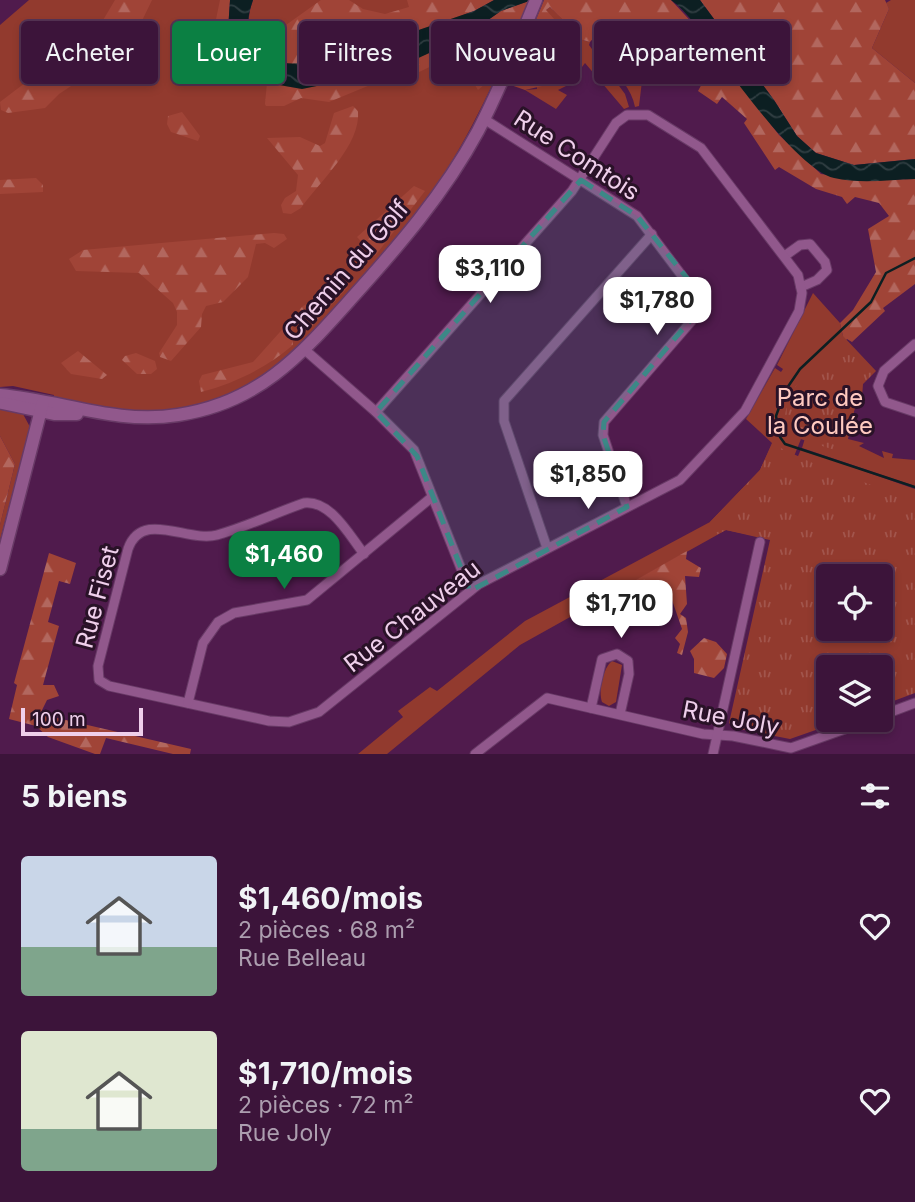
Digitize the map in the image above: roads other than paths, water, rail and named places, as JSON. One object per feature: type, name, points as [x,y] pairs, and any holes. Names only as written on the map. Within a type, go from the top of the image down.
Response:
[{"type":"street","name":"Chemin du Golf","points":[[42,406],[95,414],[152,418],[209,409],[257,387],[285,369],[305,350],[422,216],[484,119],[536,0]]},
{"type":"street","points":[[376,412],[581,180],[616,123],[627,115],[648,114],[701,148],[786,255],[796,270],[801,287],[817,280],[826,271],[826,265],[810,244],[800,245],[786,255]]},
{"type":"street","name":"Rue Comtois","points":[[484,119],[631,211],[695,288],[699,310],[604,422],[603,435],[627,507]]},
{"type":"street","points":[[547,548],[504,421],[504,401],[652,234]]},
{"type":"street","name":"Rue Chauveau","points":[[97,677],[108,686],[280,723],[312,716],[470,591],[680,480],[745,411],[799,311],[801,287]]},
{"type":"street","points":[[915,344],[880,378],[878,390],[881,399],[915,412]]},
{"type":"street","points":[[305,350],[376,412],[414,450],[470,591]]},
{"type":"street","points":[[0,395],[42,406]]},
{"type":"street","points":[[0,402],[42,406]]},
{"type":"street","points":[[0,569],[42,406]]},
{"type":"street","points":[[188,703],[203,643],[218,622],[239,612],[303,602],[432,497]]},
{"type":"street","name":"Rue Fiset","points":[[97,677],[128,549],[134,537],[141,532],[155,529],[212,536],[304,503],[314,502],[327,509],[364,554]]},
{"type":"street","points":[[713,754],[760,542]]},
{"type":"street","points":[[591,708],[602,659],[617,654],[628,661],[630,670],[620,714]]},
{"type":"street","name":"Rue Joly","points":[[479,753],[543,699],[795,751],[841,732]]},
{"type":"street","points":[[893,711],[915,703]]},
{"type":"water","points":[[230,0],[253,0],[248,21],[229,21]]},
{"type":"water","points":[[494,0],[532,0],[501,11],[487,21],[445,21],[474,11]]},
{"type":"water","points":[[671,0],[700,0],[716,21],[692,21]]},
{"type":"water","points":[[431,26],[431,52],[417,59],[417,31]]},
{"type":"water","points":[[285,62],[299,62],[299,84],[327,84],[302,89],[273,84],[285,84]]},
{"type":"water","points":[[762,84],[797,136],[816,153],[854,165],[915,159],[915,179],[854,181],[834,178],[820,172],[770,124],[739,85]]},
{"type":"waterway","points":[[915,258],[886,273],[871,302],[800,369],[785,391],[776,416],[780,437],[785,444],[915,487]]},
{"type":"park label","name":"Parc de la Coulée","points":[[820,411]]}]
